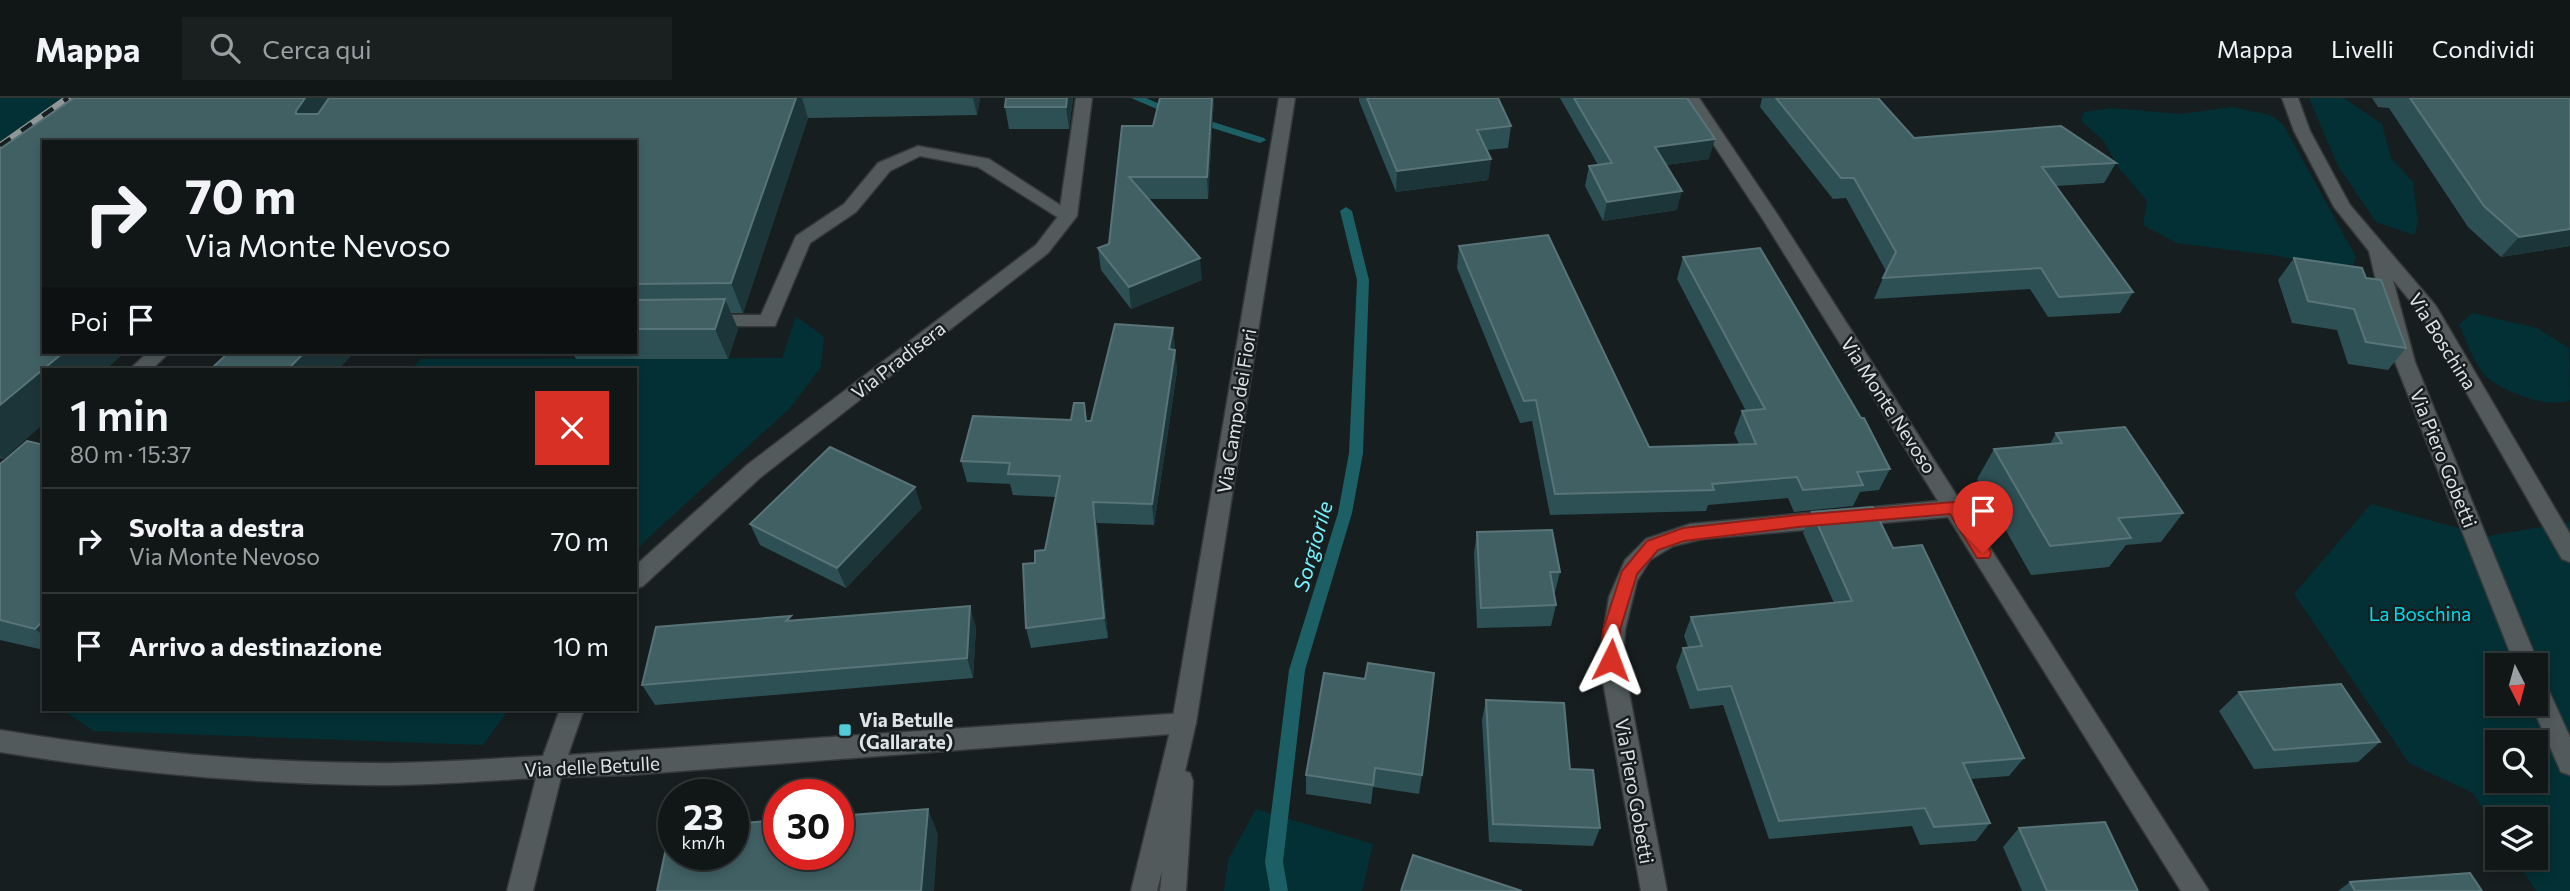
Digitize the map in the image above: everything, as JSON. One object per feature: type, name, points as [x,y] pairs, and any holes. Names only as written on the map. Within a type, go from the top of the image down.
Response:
[{"type":"street","points":[[688,321],[768,321],[802,240],[850,208],[884,167],[918,151],[983,163],[1068,216],[1084,98]]},
{"type":"street","name":"Via Monte Nevoso","points":[[1691,98],[2196,891]]},
{"type":"street","name":"Via Boschina","points":[[2290,98],[2302,131],[2343,207],[2429,312],[2570,553]]},
{"type":"street","name":"Via Campo dei Fiori","points":[[1144,891],[1184,723],[1290,99]]},
{"type":"street","name":"Via Pradisera","points":[[637,578],[754,471],[1042,249],[1068,216]]},
{"type":"street","name":"Via Piero Gobetti","points":[[2375,246],[2405,362],[2522,653]]},
{"type":"street","points":[[141,368],[158,354]]},
{"type":"street","name":"Via Piero Gobetti","points":[[1654,891],[1611,660],[1612,630],[1630,571],[1652,546],[1683,535],[1798,521],[1954,508]]},
{"type":"street","points":[[520,891],[551,769],[571,711]]},
{"type":"street","points":[[2548,714],[2570,764]]},
{"type":"street","name":"Via Campo dei Fiori","points":[[1173,891],[1184,723]]},
{"type":"street","name":"Via delle Betulle","points":[[0,741],[92,756],[275,771],[369,774],[551,769],[1184,723]]},
{"type":"green space","points":[[0,98],[112,98],[47,140],[42,140],[42,144],[0,177]]},
{"type":"green space","points":[[2309,98],[2344,98],[2382,124],[2391,158],[2413,182],[2418,223],[2414,235],[2376,222],[2338,166]]},
{"type":"green space","points":[[2232,107],[2270,115],[2283,124],[2356,257],[2351,272],[2278,256],[2176,243],[2143,225],[2147,201],[2119,168],[2103,140],[2081,121],[2084,112],[2112,108],[2181,114]]},
{"type":"green space","points":[[2472,313],[2537,328],[2569,348],[2570,400],[2551,402],[2528,398],[2505,389],[2488,378],[2475,361],[2459,325]]},
{"type":"green space","points":[[796,316],[824,337],[821,367],[790,408],[637,551],[637,368],[412,368],[421,359],[782,358]]},
{"type":"green space","name":"La Boschina","points":[[2371,504],[2487,536],[2570,522],[2570,891],[2536,891],[2523,870],[2548,870],[2548,807],[2485,807],[2485,812],[2473,793],[2409,763],[2294,594]]},
{"type":"green space","points":[[64,711],[508,711],[483,745],[93,731]]},
{"type":"green space","points":[[1256,809],[1373,844],[1362,891],[1224,891],[1228,860]]},
{"type":"building","points":[[74,98],[305,98],[296,114],[318,114],[329,98],[796,98],[731,283],[637,284],[637,140],[42,140],[42,354],[62,354],[0,405],[0,149]]},
{"type":"building","points":[[1006,98],[1067,98],[1066,107],[1005,107]]},
{"type":"building","points":[[1160,98],[1212,98],[1207,177],[1129,177],[1200,258],[1129,287],[1098,248],[1109,244],[1122,126],[1153,126]]},
{"type":"building","points":[[1367,98],[1498,98],[1511,126],[1477,130],[1491,159],[1397,171]]},
{"type":"building","points":[[1574,98],[1687,98],[1715,139],[1655,147],[1682,191],[1607,202],[1589,166],[1612,163]]},
{"type":"building","points":[[1776,98],[1878,98],[1914,138],[2061,126],[2116,163],[2042,167],[2133,292],[2059,297],[2041,268],[1883,278],[1896,252],[1854,178],[1841,178]]},
{"type":"building","points":[[2410,98],[2570,98],[2570,229],[2519,237],[2484,206]]},
{"type":"building","points":[[1548,235],[1649,447],[1756,444],[1742,411],[1765,409],[1683,257],[1760,248],[1861,418],[1864,418],[1890,469],[1857,472],[1863,485],[1803,490],[1797,477],[1712,484],[1714,490],[1555,494],[1536,400],[1524,401],[1459,246]]},
{"type":"building","points":[[2294,258],[2362,268],[2366,278],[2381,280],[2406,348],[2366,342],[2354,309],[2308,301]]},
{"type":"building","points":[[725,299],[715,329],[637,329],[637,300]]},
{"type":"building","points":[[1115,324],[1173,328],[1169,349],[1175,350],[1152,504],[1093,502],[1104,618],[1026,628],[1023,564],[1035,563],[1035,551],[1045,550],[1060,476],[1008,474],[1010,463],[961,461],[973,416],[1071,420],[1074,403],[1084,403],[1086,421],[1091,421]]},
{"type":"building","points":[[227,354],[303,354],[289,368],[212,368]]},
{"type":"building","points":[[2125,427],[2183,513],[2118,518],[2131,538],[2050,546],[1994,449],[2062,443],[2056,433]]},
{"type":"building","points":[[27,441],[42,445],[42,622],[35,629],[0,620],[0,464]]},
{"type":"building","points":[[830,447],[915,487],[837,568],[750,524]]},
{"type":"building","points":[[1873,507],[1893,548],[1922,545],[2024,758],[1963,763],[1990,823],[1934,827],[1925,808],[1779,821],[1731,686],[1698,690],[1683,648],[1702,646],[1691,617],[1852,601],[1812,512]]},
{"type":"building","points":[[1552,530],[1560,572],[1550,572],[1556,605],[1481,608],[1477,532]]},
{"type":"building","points":[[970,606],[967,658],[642,685],[656,627],[791,616],[786,621]]},
{"type":"building","points":[[1368,663],[1434,673],[1422,775],[1375,768],[1373,785],[1306,775],[1324,673],[1365,679]]},
{"type":"building","points":[[2341,684],[2380,742],[2274,750],[2239,692]]},
{"type":"building","points":[[1486,700],[1564,703],[1570,769],[1593,770],[1600,828],[1493,824]]},
{"type":"building","points":[[928,809],[921,891],[657,891],[661,870],[749,870],[749,823],[763,821],[763,870],[854,870],[854,815]]},
{"type":"building","points":[[2105,822],[2138,891],[2047,891],[2019,828]]},
{"type":"building","points":[[1413,855],[1522,891],[1401,891]]},
{"type":"building","points":[[2470,873],[2482,891],[2355,891],[2350,882]]},
{"type":"waterway","name":"Sorgiorile","points":[[1136,98],[1175,113]]},
{"type":"waterway","name":"Sorgiorile","points":[[1194,119],[1260,140]]},
{"type":"waterway","name":"Sorgiorile","points":[[1279,891],[1274,862],[1297,670],[1345,513],[1356,453],[1363,280],[1346,211]]},
{"type":"railway","points":[[0,146],[68,98]]},
{"type":"place","name":"Via Betulle (Gallarate)","points":[[845,730]]},
{"type":"route","points":[[1611,660],[1612,630],[1630,571],[1652,546],[1683,535],[1798,521],[1954,508],[1983,553]]}]
